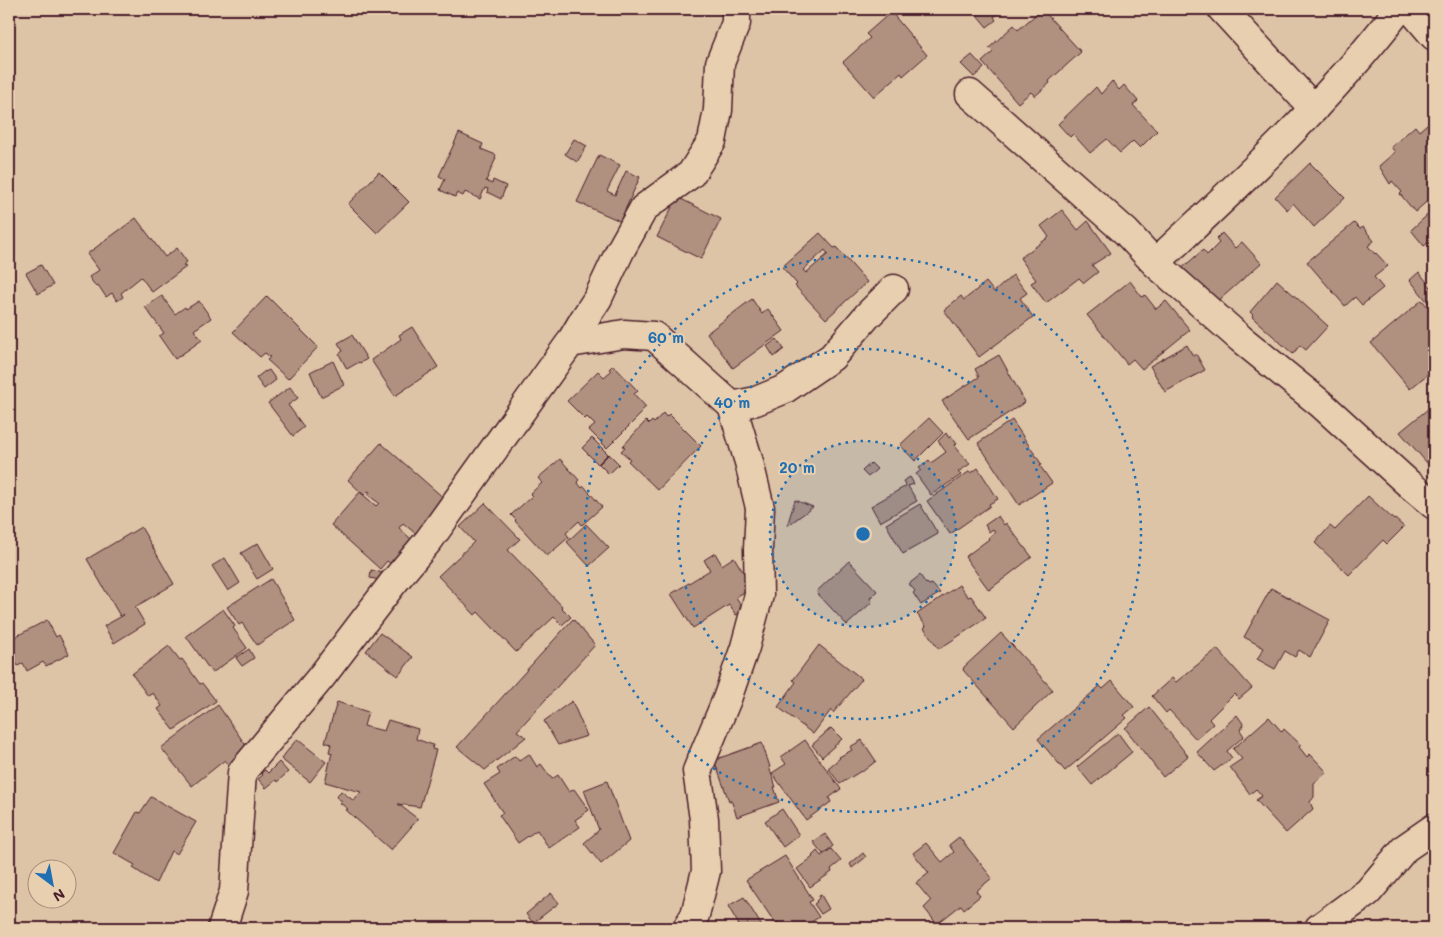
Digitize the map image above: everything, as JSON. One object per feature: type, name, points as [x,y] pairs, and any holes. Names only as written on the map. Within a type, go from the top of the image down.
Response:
[{"type":"street","points":[[222,928],[234,891],[242,772],[322,676],[393,583],[429,540],[570,343],[598,298],[620,251],[644,208],[691,174],[712,141],[718,110],[720,62],[736,23],[736,9]]},
{"type":"street","points":[[1222,9],[1314,109]]},
{"type":"street","points":[[1155,263],[1229,194],[1314,109],[1344,77],[1399,9]]},
{"type":"street","points":[[1411,9],[1434,36]]},
{"type":"street","points":[[970,94],[1126,232],[1155,263],[1240,339],[1321,404],[1408,484],[1434,505]]},
{"type":"street","points":[[732,406],[756,401],[785,389],[832,357],[894,288]]},
{"type":"street","points":[[570,343],[624,334],[654,336],[732,406],[749,462],[760,508],[758,549],[759,595],[745,647],[727,698],[697,771],[704,819],[706,871],[695,915],[687,928]]},
{"type":"street","points":[[1319,928],[1368,892],[1405,848],[1434,828]]},
{"type":"building","points":[[972,9],[1004,9],[994,17],[996,20],[987,27]]},
{"type":"building","points":[[1042,9],[1081,52],[1035,96],[1031,92],[1018,103],[982,62],[993,52],[989,48],[1014,25],[1018,30]]},
{"type":"building","points":[[891,12],[927,55],[903,76],[901,73],[874,97],[843,62],[870,38],[866,34]]},
{"type":"building","points":[[972,55],[984,68],[974,77],[961,64]]},
{"type":"building","points":[[1112,81],[1119,90],[1124,85],[1138,101],[1133,105],[1157,131],[1140,148],[1133,141],[1120,153],[1107,139],[1090,153],[1073,134],[1070,137],[1058,124],[1096,87],[1101,94]]},
{"type":"building","points":[[1434,118],[1434,195],[1415,212],[1400,194],[1402,192],[1392,181],[1390,184],[1379,166],[1395,152],[1391,147],[1415,126],[1419,131]]},
{"type":"building","points":[[459,133],[483,144],[481,149],[496,155],[486,181],[492,184],[493,180],[506,186],[501,199],[487,192],[488,189],[485,188],[480,199],[465,192],[463,196],[457,193],[455,197],[440,190],[445,179],[439,176]]},
{"type":"building","points":[[574,139],[587,146],[577,162],[565,154]]},
{"type":"building","points":[[599,155],[620,165],[607,191],[615,195],[626,171],[640,177],[620,221],[577,202]]},
{"type":"building","points":[[1310,163],[1345,198],[1314,227],[1293,203],[1287,210],[1275,197]]},
{"type":"building","points":[[379,172],[409,202],[377,233],[348,204]]},
{"type":"building","points":[[677,197],[721,219],[701,259],[657,237]]},
{"type":"building","points":[[1434,209],[1434,238],[1424,246],[1411,230]]},
{"type":"building","points":[[1062,210],[1078,230],[1088,221],[1111,253],[1092,265],[1098,272],[1084,283],[1079,278],[1046,303],[1031,283],[1036,280],[1020,258],[1049,237],[1041,226]]},
{"type":"building","points":[[136,218],[165,257],[177,248],[187,262],[183,265],[186,267],[152,292],[141,277],[121,293],[123,297],[117,301],[112,293],[106,297],[98,285],[96,287],[89,277],[99,270],[87,254]]},
{"type":"building","points":[[1354,223],[1360,229],[1363,227],[1374,241],[1368,246],[1388,266],[1374,277],[1383,288],[1362,305],[1355,297],[1345,306],[1307,262]]},
{"type":"building","points":[[820,233],[834,248],[836,247],[867,282],[826,319],[795,286],[797,284],[782,267]],"holes":[[[825,250],[828,254],[806,273],[803,270]]]},
{"type":"building","points":[[1222,233],[1235,248],[1242,242],[1261,263],[1217,302],[1203,287],[1199,289],[1181,269],[1203,250],[1207,255],[1219,243],[1216,239]]},
{"type":"building","points":[[41,265],[53,285],[38,294],[26,273]]},
{"type":"building","points":[[1419,272],[1434,291],[1434,310],[1410,280]]},
{"type":"building","points":[[1013,275],[1027,293],[1020,298],[1033,317],[979,357],[944,310],[961,296],[964,300],[986,282],[994,292]]},
{"type":"building","points":[[1277,280],[1328,326],[1306,350],[1300,345],[1293,354],[1252,317],[1253,315],[1250,312]]},
{"type":"building","points":[[1130,281],[1142,297],[1145,295],[1156,309],[1166,301],[1190,330],[1142,369],[1133,359],[1127,364],[1087,315]]},
{"type":"building","points":[[162,296],[175,314],[199,301],[211,318],[194,330],[202,340],[175,359],[159,336],[164,333],[145,307]]},
{"type":"building","points":[[267,296],[318,347],[288,379],[267,360],[270,357],[265,353],[260,357],[233,332]]},
{"type":"building","points":[[752,299],[762,314],[768,309],[784,331],[733,368],[707,333]]},
{"type":"building","points":[[1422,300],[1434,314],[1434,374],[1432,376],[1429,373],[1410,389],[1371,343]]},
{"type":"building","points":[[412,327],[438,367],[395,396],[371,360],[401,339],[399,335]]},
{"type":"building","points":[[352,335],[367,359],[347,369],[339,354],[343,351],[338,343]]},
{"type":"building","points":[[777,339],[784,349],[774,357],[767,346]]},
{"type":"building","points":[[1187,345],[1193,356],[1196,354],[1205,370],[1165,392],[1150,366]]},
{"type":"building","points":[[999,355],[1025,402],[969,439],[942,401],[979,377],[975,369]]},
{"type":"building","points":[[333,361],[344,385],[321,397],[310,372]]},
{"type":"building","points":[[613,365],[638,391],[634,394],[646,407],[607,448],[589,430],[595,425],[587,417],[585,419],[567,401],[598,371],[604,377],[611,371],[609,369]]},
{"type":"building","points":[[269,370],[276,380],[264,389],[256,378]]},
{"type":"building","points":[[290,387],[298,398],[288,405],[304,427],[293,436],[268,403]]},
{"type":"building","points":[[1434,404],[1434,471],[1400,432]]},
{"type":"building","points":[[663,413],[666,417],[669,414],[701,446],[658,490],[628,461],[630,459],[621,451],[625,447],[623,446],[646,421],[649,424],[652,421],[654,423]]},
{"type":"building","points":[[929,418],[943,433],[915,461],[900,445]]},
{"type":"building","points":[[1012,420],[1052,483],[1019,505],[978,443]]},
{"type":"building","points":[[946,433],[949,438],[951,436],[957,444],[954,445],[970,464],[958,472],[961,475],[931,495],[916,474],[921,470],[919,468],[929,460],[931,463],[946,452],[938,441]]},
{"type":"building","points":[[592,438],[608,454],[598,464],[582,448]]},
{"type":"building","points":[[381,443],[446,500],[416,534],[403,523],[399,528],[412,540],[391,564],[387,561],[380,569],[331,525],[360,492],[376,506],[379,503],[368,495],[370,492],[368,491],[364,495],[348,480]]},
{"type":"building","points":[[609,454],[619,464],[609,474],[599,464]]},
{"type":"building","points":[[560,459],[579,480],[577,482],[582,488],[584,486],[602,507],[582,525],[579,521],[566,533],[569,537],[547,556],[511,515],[532,496],[530,494],[542,483],[538,478]]},
{"type":"building","points":[[871,463],[877,469],[868,477],[862,471]]},
{"type":"building","points":[[978,468],[998,499],[950,534],[927,501],[970,471],[971,473]]},
{"type":"building","points":[[910,477],[914,484],[908,486],[917,501],[880,522],[871,506],[906,486],[903,481]]},
{"type":"building","points":[[1368,496],[1404,527],[1387,544],[1383,540],[1349,575],[1315,543],[1330,526],[1335,530]]},
{"type":"building","points":[[795,500],[813,507],[787,526]]},
{"type":"building","points":[[485,503],[520,539],[508,550],[571,617],[562,625],[554,617],[516,652],[478,612],[475,615],[438,576],[474,542],[460,527]]},
{"type":"building","points":[[920,504],[938,534],[903,554],[886,524]]},
{"type":"building","points":[[998,516],[1004,525],[1006,523],[1032,557],[989,590],[965,557],[989,539],[995,532],[993,529],[989,532],[985,525]]},
{"type":"building","points":[[586,524],[609,548],[589,566],[567,542]]},
{"type":"building","points":[[141,527],[174,584],[135,607],[145,624],[114,643],[104,626],[124,615],[120,616],[87,559]]},
{"type":"building","points":[[258,543],[273,569],[257,579],[241,553]]},
{"type":"building","points":[[715,553],[722,565],[734,557],[751,588],[736,597],[744,610],[736,615],[729,605],[693,628],[671,594],[710,570],[704,560]]},
{"type":"building","points":[[225,558],[240,583],[228,591],[212,566]]},
{"type":"building","points":[[849,561],[877,591],[870,598],[872,602],[847,625],[816,592]]},
{"type":"building","points":[[371,570],[387,574],[385,581],[370,578]]},
{"type":"building","points":[[920,575],[926,584],[932,584],[940,593],[921,605],[913,593],[915,591],[909,584]]},
{"type":"building","points":[[271,579],[295,620],[257,645],[242,623],[239,625],[227,607]]},
{"type":"building","points":[[959,585],[968,597],[971,596],[986,618],[939,649],[924,628],[926,626],[917,614]]},
{"type":"building","points":[[1271,588],[1330,620],[1310,657],[1299,650],[1295,657],[1285,651],[1275,669],[1257,659],[1264,648],[1244,637]]},
{"type":"building","points":[[223,609],[247,648],[212,673],[186,636]]},
{"type":"building","points":[[573,619],[595,645],[517,731],[526,737],[485,770],[457,747]]},
{"type":"building","points":[[47,620],[56,637],[59,635],[69,654],[46,666],[43,662],[27,671],[23,663],[18,666],[9,650],[9,640]]},
{"type":"building","points":[[380,633],[413,657],[398,676],[366,651]]},
{"type":"building","points":[[1001,633],[1053,690],[1014,727],[963,670]]},
{"type":"building","points":[[819,645],[862,679],[833,713],[831,710],[813,734],[778,707],[796,682],[793,680]]},
{"type":"building","points":[[169,646],[216,701],[174,730],[158,709],[162,706],[153,693],[148,696],[132,674]]},
{"type":"building","points":[[249,649],[254,658],[242,666],[236,658]]},
{"type":"building","points":[[1217,649],[1252,688],[1239,699],[1234,694],[1209,719],[1213,724],[1196,739],[1169,710],[1166,713],[1152,696],[1172,678],[1176,682]]},
{"type":"building","points":[[1112,681],[1134,707],[1124,715],[1127,718],[1065,771],[1038,739],[1100,686],[1103,689]]},
{"type":"building","points":[[572,701],[587,736],[558,745],[544,721]]},
{"type":"building","points":[[337,702],[368,712],[364,726],[384,731],[388,720],[418,729],[416,739],[433,745],[432,749],[436,750],[420,807],[398,804],[418,819],[391,850],[346,810],[348,809],[340,803],[342,801],[336,797],[341,791],[354,801],[361,792],[325,782],[332,753],[329,752],[331,744],[325,742]]},
{"type":"building","points":[[218,705],[251,753],[231,768],[225,760],[192,786],[161,748]]},
{"type":"building","points":[[1149,707],[1188,756],[1163,777],[1125,728]]},
{"type":"building","points":[[1237,715],[1244,725],[1240,730],[1244,736],[1227,751],[1232,758],[1214,771],[1197,752]]},
{"type":"building","points":[[1269,717],[1282,732],[1284,729],[1301,745],[1299,747],[1307,757],[1310,754],[1327,772],[1314,783],[1314,797],[1310,802],[1313,809],[1286,833],[1256,800],[1262,796],[1256,789],[1250,794],[1230,767],[1242,759],[1233,749]]},
{"type":"building","points":[[831,728],[842,739],[822,757],[812,745]]},
{"type":"building","points":[[1118,733],[1132,752],[1092,785],[1077,767]]},
{"type":"building","points":[[297,739],[326,762],[310,782],[281,759]]},
{"type":"building","points":[[805,740],[841,789],[829,798],[831,802],[806,820],[772,773],[786,764],[781,757]]},
{"type":"building","points":[[862,740],[876,761],[862,772],[840,784],[828,768],[839,757],[852,750],[850,747]]},
{"type":"building","points":[[762,743],[779,802],[737,817],[714,760]]},
{"type":"building","points":[[529,754],[537,767],[541,764],[552,779],[558,775],[569,792],[574,789],[589,810],[575,820],[580,827],[549,848],[537,830],[518,843],[499,815],[503,813],[484,784],[500,774],[497,769],[515,756],[519,761]]},
{"type":"building","points":[[279,762],[288,772],[277,782],[276,780],[266,788],[258,779],[263,775],[261,773],[265,770],[268,773]]},
{"type":"building","points":[[607,781],[629,841],[601,864],[584,843],[599,830],[584,790]]},
{"type":"building","points":[[151,797],[196,822],[177,854],[171,851],[156,883],[133,868],[135,865],[114,853],[137,812],[140,813]]},
{"type":"building","points":[[782,809],[799,835],[783,847],[765,821]]},
{"type":"building","points":[[825,834],[833,846],[823,854],[813,842]]},
{"type":"building","points":[[959,837],[992,878],[976,891],[980,896],[964,909],[961,905],[937,924],[924,908],[931,901],[916,883],[929,873],[913,853],[926,843],[942,862],[954,852],[949,845]]},
{"type":"building","points":[[831,849],[841,861],[831,869],[832,872],[810,887],[797,869],[813,857],[817,851],[821,856]]},
{"type":"building","points":[[863,853],[866,857],[852,868],[850,864]]},
{"type":"building","points":[[785,856],[813,900],[809,902],[819,917],[802,928],[782,928],[778,922],[775,923],[746,880]]},
{"type":"building","points":[[551,893],[559,903],[533,923],[526,914]]},
{"type":"building","points":[[821,895],[829,909],[821,914],[814,904]]},
{"type":"building","points":[[744,897],[763,928],[734,928],[739,925],[728,906]]}]
